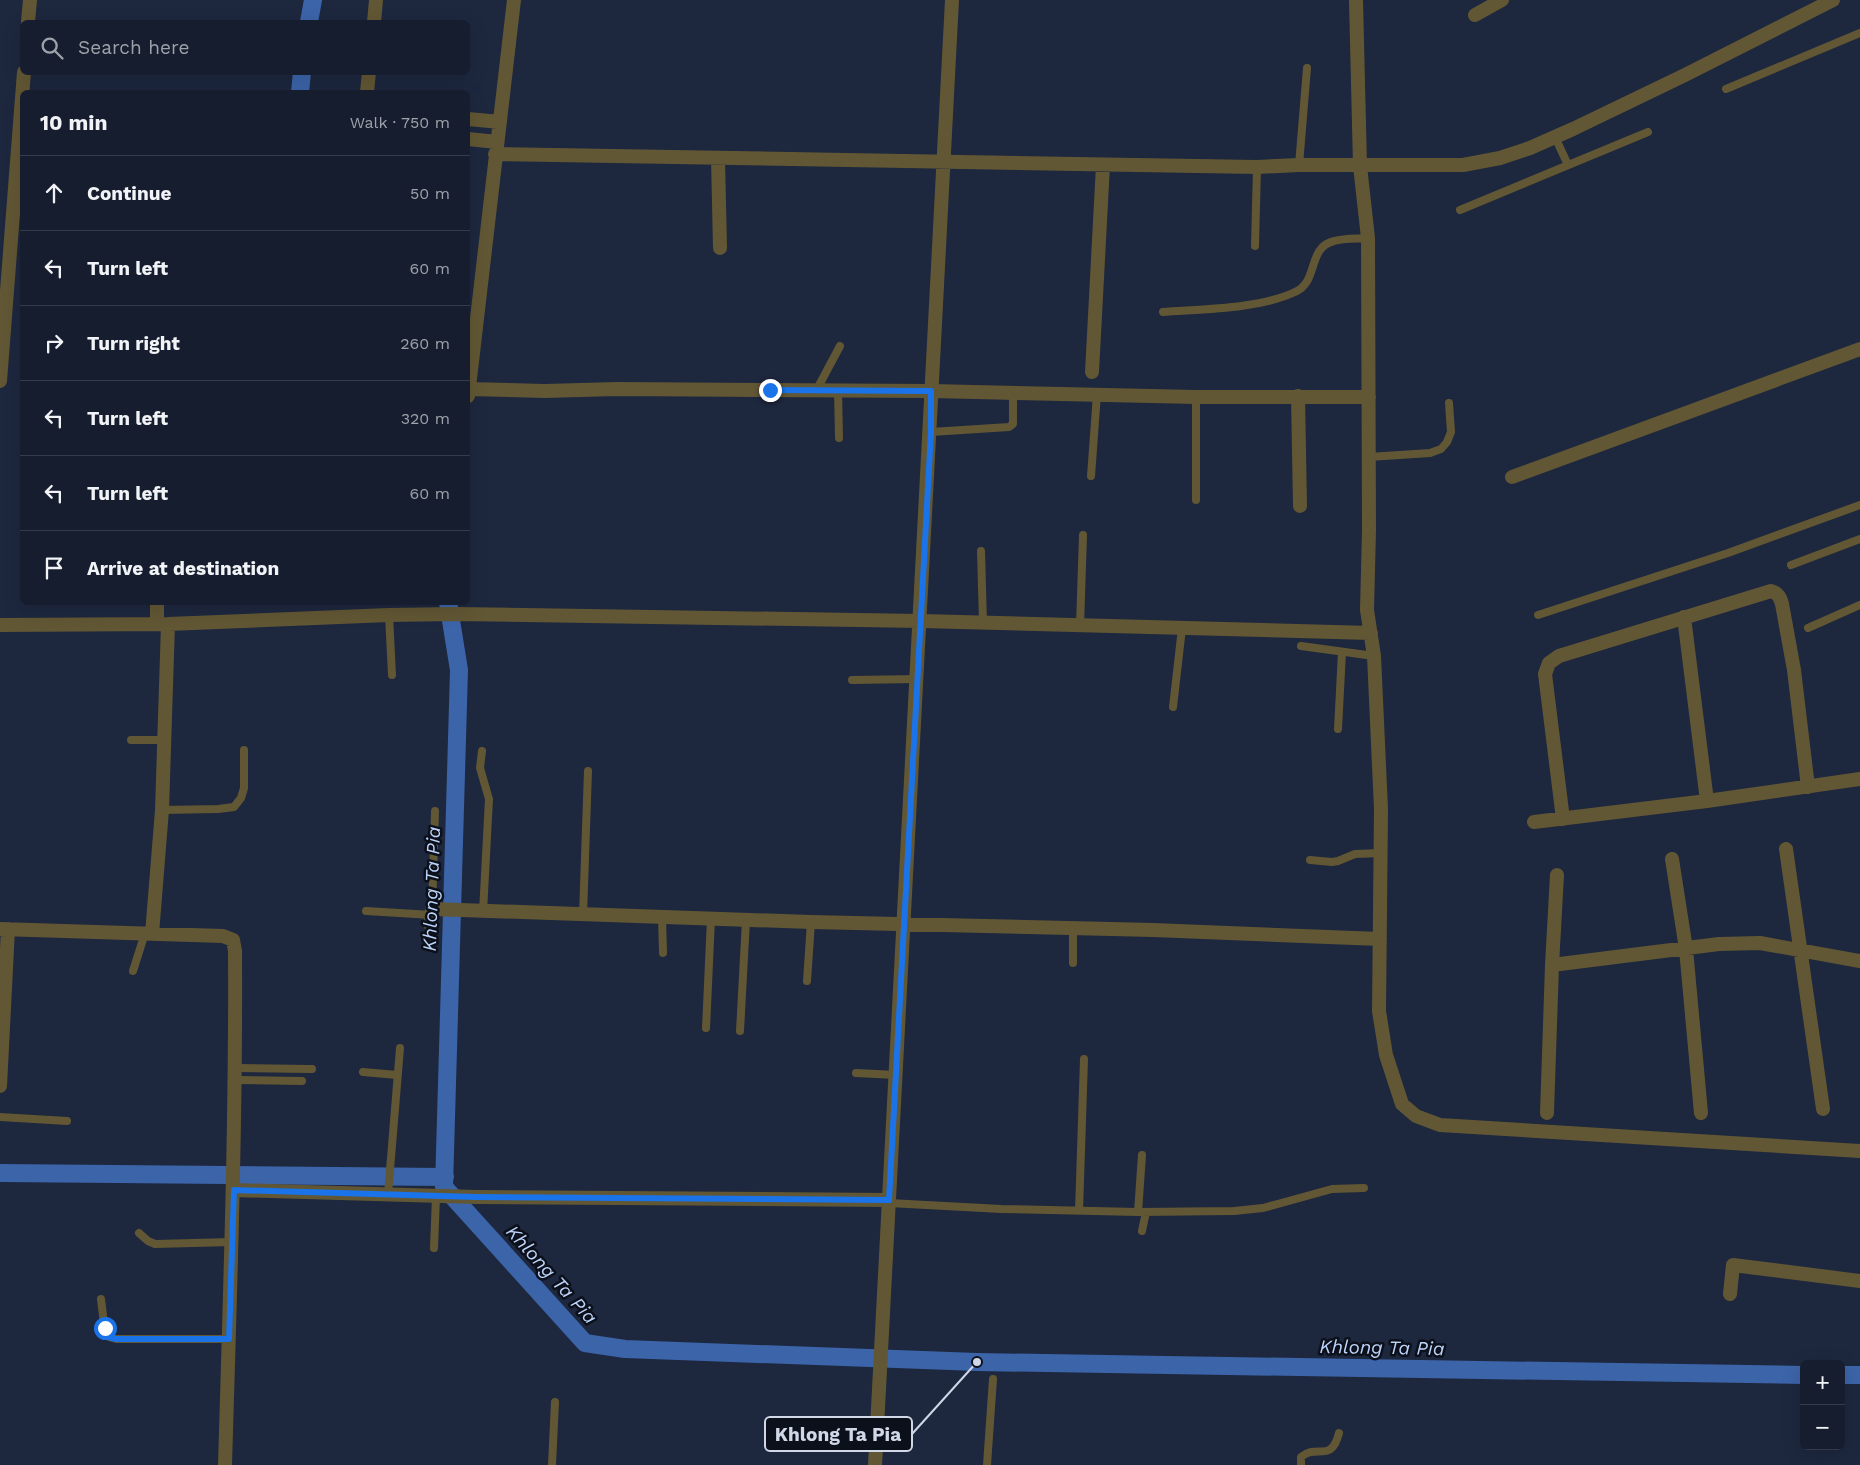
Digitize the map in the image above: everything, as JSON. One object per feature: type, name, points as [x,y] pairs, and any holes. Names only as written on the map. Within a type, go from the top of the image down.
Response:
[{"type":"street","points":[[28,20],[30,0]]},
{"type":"street","points":[[374,20],[376,0]]},
{"type":"street","points":[[470,376],[514,0]]},
{"type":"street","points":[[875,1465],[931,432],[931,391],[952,0]]},
{"type":"street","points":[[1356,0],[1360,166],[1368,238],[1369,457],[1367,610],[1374,656],[1382,853],[1379,1011],[1386,1055],[1402,1104],[1416,1116],[1440,1125],[1860,1151]]},
{"type":"street","points":[[1475,14],[1502,0]]},
{"type":"street","points":[[470,140],[496,148],[718,158],[1257,167],[1299,165],[1463,165],[1500,158],[1530,148],[1685,75],[1833,0]]},
{"type":"street","points":[[23,90],[24,75]]},
{"type":"street","points":[[367,90],[369,75]]},
{"type":"street","points":[[470,119],[500,122]]},
{"type":"street","points":[[0,381],[20,124]]},
{"type":"street","points":[[718,158],[720,248]]},
{"type":"street","points":[[1092,372],[1103,165]]},
{"type":"street","points":[[1512,477],[1860,350]]},
{"type":"street","points":[[470,393],[617,389],[931,391],[1196,397],[1368,397]]},
{"type":"street","points":[[1298,396],[1300,506]]},
{"type":"street","points":[[1563,819],[1546,674],[1549,663],[1559,656],[1771,591],[1780,598],[1794,670],[1808,787]]},
{"type":"street","points":[[148,934],[162,810],[162,624],[158,605]]},
{"type":"street","points":[[0,625],[162,624],[392,615],[460,610],[1370,633]]},
{"type":"street","points":[[1684,617],[1707,801]]},
{"type":"street","points":[[1534,822],[1860,780]]},
{"type":"street","points":[[1786,849],[1822,1109]]},
{"type":"street","points":[[1672,859],[1686,949],[1701,1113]]},
{"type":"street","points":[[1547,1113],[1557,875]]},
{"type":"street","points":[[433,915],[461,911],[1153,930],[1380,939]]},
{"type":"street","points":[[0,1086],[4,929],[223,936],[233,940],[235,951],[236,1074],[225,1465]]},
{"type":"street","points":[[1552,965],[1718,944],[1760,943],[1860,961]]},
{"type":"street","points":[[234,1186],[389,1189],[436,1196],[476,1197],[889,1201]]},
{"type":"street","points":[[1730,1294],[1734,1265],[1860,1281]]},
{"type":"lane","points":[[1726,89],[1860,33]]},
{"type":"lane","points":[[1299,165],[1307,68]]},
{"type":"lane","points":[[1460,210],[1648,132]]},
{"type":"lane","points":[[1555,136],[1568,165]]},
{"type":"lane","points":[[1255,246],[1257,167]]},
{"type":"lane","points":[[1163,312],[1240,306],[1295,293],[1303,288],[1310,278],[1314,261],[1321,246],[1333,241],[1368,238]]},
{"type":"lane","points":[[816,391],[840,346]]},
{"type":"lane","points":[[838,390],[839,438]]},
{"type":"lane","points":[[931,432],[1009,427],[1013,424],[1012,393]]},
{"type":"lane","points":[[1091,476],[1097,394]]},
{"type":"lane","points":[[1196,397],[1196,500]]},
{"type":"lane","points":[[1369,457],[1430,453],[1441,449],[1448,442],[1451,432],[1449,403]]},
{"type":"lane","points":[[1538,615],[1728,553],[1860,505]]},
{"type":"lane","points":[[1080,626],[1083,535]]},
{"type":"lane","points":[[1791,565],[1860,539]]},
{"type":"lane","points":[[981,551],[983,623]]},
{"type":"lane","points":[[1808,628],[1860,605]]},
{"type":"lane","points":[[392,615],[392,675]]},
{"type":"lane","points":[[1173,707],[1182,628]]},
{"type":"lane","points":[[1301,646],[1374,656]]},
{"type":"lane","points":[[1338,729],[1342,652]]},
{"type":"lane","points":[[852,680],[918,679]]},
{"type":"lane","points":[[131,740],[163,740]]},
{"type":"lane","points":[[162,810],[218,810],[234,807],[241,798],[244,788],[244,750]]},
{"type":"lane","points":[[482,751],[480,768],[489,799],[484,912]]},
{"type":"lane","points":[[583,915],[588,771]]},
{"type":"lane","points":[[366,910],[433,915],[434,811]]},
{"type":"lane","points":[[1310,860],[1332,862],[1355,854],[1382,853]]},
{"type":"lane","points":[[662,917],[663,953]]},
{"type":"lane","points":[[706,1028],[711,919]]},
{"type":"lane","points":[[740,1031],[746,920]]},
{"type":"lane","points":[[807,982],[811,922]]},
{"type":"lane","points":[[1072,963],[1073,928]]},
{"type":"lane","points":[[133,971],[148,934]]},
{"type":"lane","points":[[389,1189],[400,1048]]},
{"type":"lane","points":[[1079,1210],[1084,1059]]},
{"type":"lane","points":[[236,1074],[312,1069]]},
{"type":"lane","points":[[363,1072],[397,1075]]},
{"type":"lane","points":[[856,1073],[896,1075]]},
{"type":"lane","points":[[236,1074],[302,1081]]},
{"type":"lane","points":[[0,1118],[67,1121]]},
{"type":"lane","points":[[1142,1155],[1142,1231]]},
{"type":"lane","points":[[889,1201],[992,1209],[1142,1212],[1234,1210],[1263,1208],[1326,1190],[1364,1188]]},
{"type":"lane","points":[[434,1248],[436,1196]]},
{"type":"lane","points":[[139,1233],[155,1244],[232,1242]]},
{"type":"lane","points":[[101,1299],[105,1332],[108,1337],[116,1339],[229,1339]]},
{"type":"lane","points":[[987,1465],[993,1379]]},
{"type":"lane","points":[[552,1465],[555,1402]]},
{"type":"lane","points":[[1301,1465],[1301,1458],[1305,1454],[1331,1449],[1335,1445],[1339,1433]]},
{"type":"waterway","name":"Khlong Ta Pia","points":[[309,20],[313,0]]},
{"type":"waterway","name":"Khlong Ta Pia","points":[[300,90],[302,75]]},
{"type":"waterway","name":"Khlong Ta Pia","points":[[448,605],[459,670],[444,1187],[585,1343],[625,1349],[977,1362],[1800,1375]]},
{"type":"waterway","points":[[0,1173],[445,1177]]},
{"type":"waterway","name":"Khlong Ta Pia","points":[[1845,1375],[1860,1375]]},
{"type":"place","name":"Khlong Ta Pia","points":[[977,1362]]},
{"type":"route","points":[[105,1328],[108,1337],[116,1339],[229,1339],[234,1190],[476,1197],[889,1200],[931,432],[931,391],[770,390]]}]
